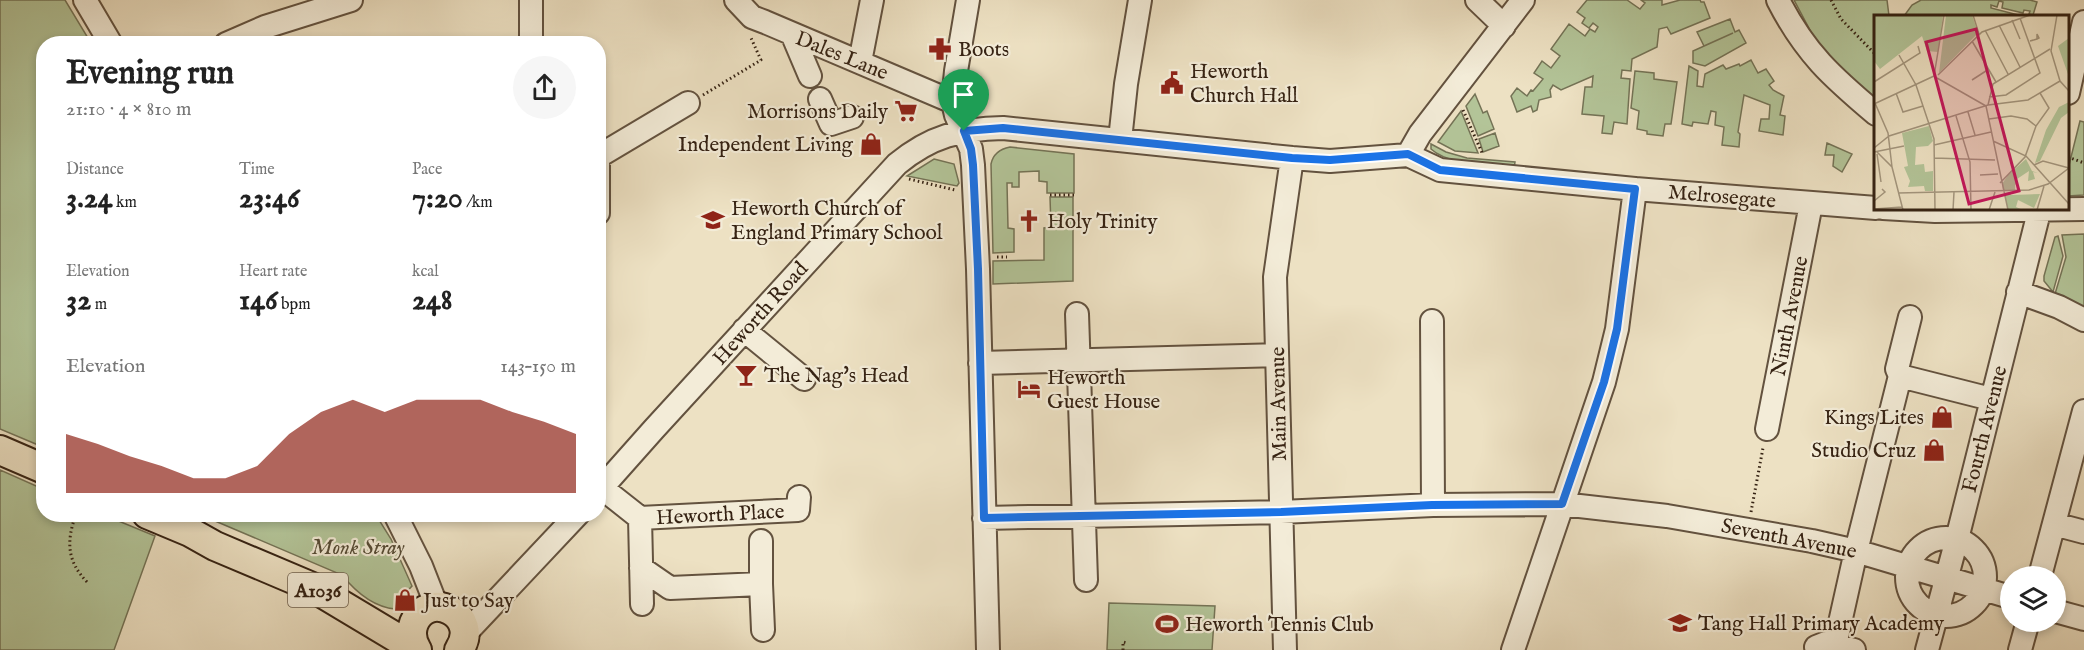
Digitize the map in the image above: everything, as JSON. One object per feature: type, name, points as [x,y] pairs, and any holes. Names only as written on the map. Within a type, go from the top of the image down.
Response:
[{"type":"main road","points":[[0,450],[36,466]]},
{"type":"main road","name":"A1036","points":[[166,522],[215,546],[312,587],[370,621],[436,638]]},
{"type":"street","points":[[85,0],[106,36]]},
{"type":"street","points":[[244,36],[265,27],[351,0]]},
{"type":"street","points":[[531,0],[531,36]]},
{"type":"street","name":"Dales Lane","points":[[736,0],[753,17],[793,36],[954,102]]},
{"type":"street","points":[[860,62],[872,0]]},
{"type":"street","points":[[968,0],[956,71],[954,102],[956,115],[971,149],[974,195],[988,650]]},
{"type":"street","points":[[1120,140],[1126,84],[1140,0]]},
{"type":"street","points":[[1477,0],[1504,26]]},
{"type":"street","points":[[964,131],[1003,128],[1330,160],[1408,154],[1420,134],[1523,0]]},
{"type":"street","points":[[1778,0],[1791,26],[1812,55],[1836,80],[1874,113]]},
{"type":"street","points":[[2069,85],[2084,22]]},
{"type":"street","points":[[793,36],[810,76]]},
{"type":"street","points":[[820,99],[831,124],[852,117]]},
{"type":"street","points":[[606,152],[688,103]]},
{"type":"street","name":"Heworth Road","points":[[606,483],[888,174],[916,149],[936,139],[964,131]]},
{"type":"street","name":"Melrosegate","points":[[1408,154],[1440,170],[1635,189],[1874,208]]},
{"type":"street","name":"Main Avenue","points":[[1285,650],[1275,277],[1292,158]]},
{"type":"street","points":[[1513,650],[1604,382],[1617,329],[1635,189]]},
{"type":"street","name":"Ninth Avenue","points":[[1767,429],[1811,204]]},
{"type":"street","name":"Fourth Avenue","points":[[1927,650],[2040,210]]},
{"type":"street","points":[[2018,292],[2059,307],[2084,320]]},
{"type":"street","points":[[1077,314],[1086,580]]},
{"type":"street","points":[[1835,647],[1856,551],[1900,376],[1897,369],[1910,317]]},
{"type":"street","points":[[1432,321],[1432,505]]},
{"type":"street","points":[[744,330],[804,379]]},
{"type":"street","points":[[980,363],[1277,355]]},
{"type":"street","points":[[1900,376],[1991,399]]},
{"type":"street","points":[[2043,566],[2084,411]]},
{"type":"street","name":"Heworth Place","points":[[606,494],[640,518],[798,510],[799,497]]},
{"type":"street","name":"Seventh Avenue","points":[[984,518],[1281,512],[1432,505],[1562,504],[1668,516],[1748,529],[1856,551],[2000,594]]},
{"type":"street","points":[[640,518],[642,604]]},
{"type":"street","points":[[398,522],[421,566],[436,638],[492,605],[570,522]]},
{"type":"street","points":[[2054,524],[2084,532]]},
{"type":"street","points":[[1945,537],[1957,539],[1969,544],[1984,564],[1986,576],[1984,589],[1979,599],[1970,608],[1954,615],[1936,615],[1915,602],[1909,591],[1908,566],[1913,554],[1922,545],[1933,539],[1945,537]]},
{"type":"street","points":[[761,541],[763,630]]},
{"type":"street","points":[[641,568],[670,588],[761,584]]},
{"type":"street","points":[[2066,614],[2084,620]]},
{"type":"street","points":[[2020,650],[2025,632]]},
{"type":"path","points":[[1831,0],[1841,19],[1874,54]]},
{"type":"path","points":[[688,103],[761,60],[749,33],[753,17]]},
{"type":"path","points":[[1461,106],[1483,156]]},
{"type":"path","points":[[2069,158],[2084,163]]},
{"type":"path","points":[[888,174],[974,195]]},
{"type":"path","points":[[1050,195],[1076,195]]},
{"type":"path","points":[[1748,529],[1767,429]]},
{"type":"path","points":[[74,522],[70,555],[75,569],[87,582]]},
{"type":"path","points":[[1123,650],[1124,642],[1127,643]]},
{"type":"green space","points":[[0,0],[65,0],[87,36],[36,36],[36,444],[0,429]]},
{"type":"green space","points":[[1587,0],[1627,0],[1640,9],[1645,3],[1641,0],[1662,0],[1662,5],[1680,0],[1700,0],[1704,2],[1710,18],[1671,34],[1667,27],[1659,29],[1657,47],[1632,59],[1631,71],[1622,70],[1621,78],[1630,79],[1627,124],[1614,122],[1612,134],[1602,133],[1604,116],[1582,114],[1585,87],[1592,87],[1593,76],[1561,90],[1553,85],[1550,90],[1551,97],[1539,100],[1537,110],[1533,112],[1531,106],[1517,112],[1511,96],[1517,88],[1527,96],[1543,79],[1534,73],[1542,61],[1551,68],[1560,56],[1551,49],[1569,24],[1585,36],[1590,29],[1595,32],[1598,27],[1593,23],[1589,28],[1582,23],[1585,18],[1577,12]]},
{"type":"green space","points":[[1794,0],[1887,0],[1889,15],[1874,15],[1874,103],[1819,47]]},
{"type":"green space","points":[[1921,0],[2030,0],[2037,2],[2033,15],[2029,14],[2030,11],[2024,10],[2023,13],[2002,8],[2003,2],[1999,1],[1997,7],[1991,5],[1991,8],[2018,15],[1905,15],[1912,5]]},
{"type":"green space","points":[[1730,19],[1735,32],[1739,30],[1746,43],[1705,66],[1693,63],[1693,51],[1733,33],[1704,46],[1697,32]]},
{"type":"green space","points":[[1751,60],[1758,73],[1766,69],[1774,81],[1769,85],[1784,96],[1780,115],[1785,116],[1783,135],[1759,131],[1761,119],[1769,119],[1770,105],[1744,95],[1738,132],[1740,134],[1739,147],[1722,145],[1724,127],[1715,125],[1716,112],[1711,111],[1708,124],[1693,122],[1692,126],[1682,124],[1689,66],[1698,71],[1697,86],[1703,87],[1705,74],[1723,65],[1726,69],[1739,64],[1740,66]]},
{"type":"green space","points":[[1635,71],[1654,73],[1654,79],[1677,82],[1671,124],[1665,124],[1663,136],[1647,134],[1647,131],[1637,129],[1639,111],[1631,108]]},
{"type":"green space","points":[[1475,94],[1483,113],[1487,111],[1494,129],[1478,136],[1466,106]]},
{"type":"green space","points":[[1461,111],[1478,153],[1455,151],[1438,142]]},
{"type":"green space","points":[[2080,121],[2084,122],[2084,195],[2069,196],[2069,165]]},
{"type":"green space","points":[[1495,133],[1499,146],[1483,152],[1479,139]]},
{"type":"green space","points":[[1827,143],[1852,154],[1842,172],[1833,166],[1834,155],[1825,155]]},
{"type":"green space","points":[[1431,144],[1446,152],[1467,158],[1515,162],[1514,169],[1459,162],[1431,149]]},
{"type":"green space","points":[[1010,147],[1074,154],[1074,193],[1047,193],[1047,182],[1039,181],[1039,171],[1019,172],[1019,187],[1012,187],[1012,183],[1007,183],[1008,228],[1014,229],[1014,252],[993,253],[991,164],[997,152]]},
{"type":"green space","points":[[934,159],[954,164],[959,183],[957,186],[907,176]]},
{"type":"green space","points":[[1050,197],[1073,197],[1073,281],[993,284],[993,261],[1044,260],[1044,228],[1051,227]]},
{"type":"green space","points":[[2084,234],[2084,310],[2055,294],[2066,257],[2062,235]]},
{"type":"green space","points":[[2058,236],[2063,256],[2053,292],[2044,281],[2044,276],[2055,237]]},
{"type":"green space","points":[[0,470],[36,486],[36,522],[121,522],[155,536],[114,650],[0,650]]},
{"type":"green space","name":"Monk Stray","points":[[217,522],[380,522],[391,539],[412,586],[397,602],[395,609],[387,608],[372,602],[342,575]]},
{"type":"green space","name":"Heworth Tennis Club","points":[[1109,603],[1215,606],[1212,650],[1107,650]]},
{"type":"place","name":"Boots","points":[[940,49]]},
{"type":"place","name":"Heworth Church Hall","points":[[1172,83]]},
{"type":"place","name":"Morrisons Daily","points":[[906,111]]},
{"type":"place","name":"Independent Living","points":[[871,144]]},
{"type":"place","name":"Heworth Church of England Primary School","points":[[713,220]]},
{"type":"place","name":"Holy Trinity","points":[[1029,221]]},
{"type":"place","name":"The Nag's Head","points":[[746,375]]},
{"type":"place","name":"Heworth Guest House","points":[[1029,389]]},
{"type":"place","name":"Kings Lites","points":[[1942,417]]},
{"type":"place","name":"Studio Cruz","points":[[1934,450]]},
{"type":"place","name":"Just to Say","points":[[405,600]]},
{"type":"place","name":"Tang Hall Primary Academy","points":[[1680,623]]},
{"type":"place","name":"Heworth Tennis Club","points":[[1167,624]]},
{"type":"route","points":[[1003,128],[1330,160],[1408,154],[1440,170],[1635,189],[1617,329],[1604,382],[1562,504],[1432,505],[1281,512],[984,518],[973,165],[971,149],[964,131],[1003,128]]}]
